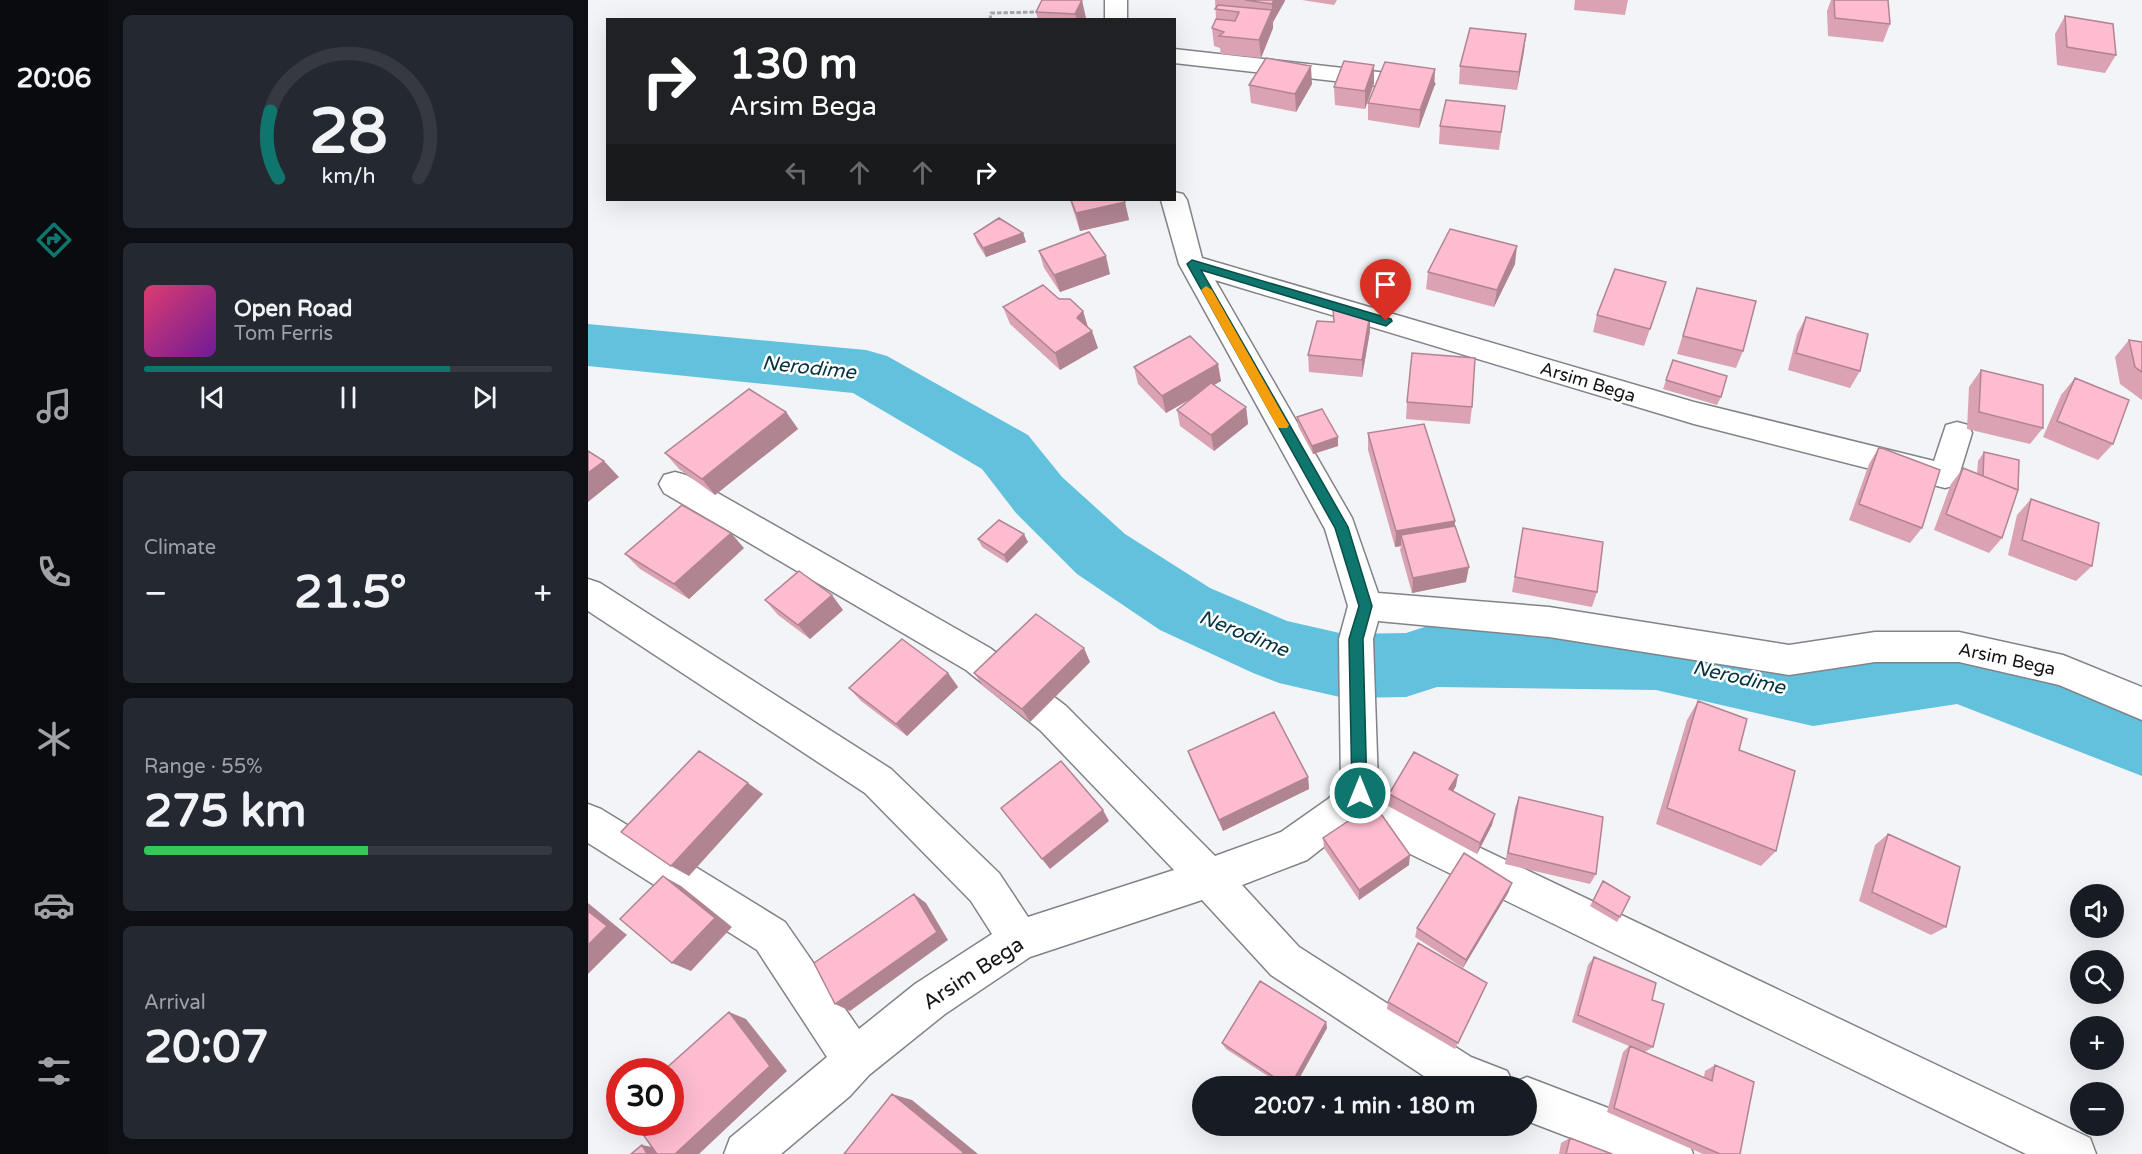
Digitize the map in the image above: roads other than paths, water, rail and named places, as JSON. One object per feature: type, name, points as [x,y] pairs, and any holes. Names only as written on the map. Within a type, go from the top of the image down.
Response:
[{"type":"street","points":[[1116,0],[1116,18]]},
{"type":"street","points":[[1176,56],[1428,85]]},
{"type":"street","points":[[1174,201],[1192,264],[1341,527],[1365,606],[1356,639],[1360,793],[1416,837],[2074,1154]]},
{"type":"street","name":"Arsim Bega","points":[[1192,264],[1694,413],[1945,476],[1957,433]]},
{"type":"street","points":[[675,484],[978,659],[1053,718],[1209,878],[1285,961],[1464,1076]]},
{"type":"street","points":[[588,593],[878,781],[985,887],[1019,940]]},
{"type":"street","name":"Arsim Bega","points":[[1365,606],[1549,622],[1789,660],[1875,648],[1959,647],[2063,670],[2142,705]]},
{"type":"street","name":"Arsim Bega","points":[[746,1154],[836,1081],[854,1060],[930,999],[1019,940],[1209,878],[1293,847],[1341,812],[1360,793]]},
{"type":"street","points":[[588,822],[771,936],[854,1060]]},
{"type":"street","points":[[1537,1103],[1671,1154]]},
{"type":"waterway","name":"Nerodime","points":[[588,345],[866,372],[1005,452],[1039,495],[1101,554],[1185,609],[1279,651],[1344,666],[1406,665],[1437,655],[1656,658],[1813,693],[1958,671],[2142,741]]}]
